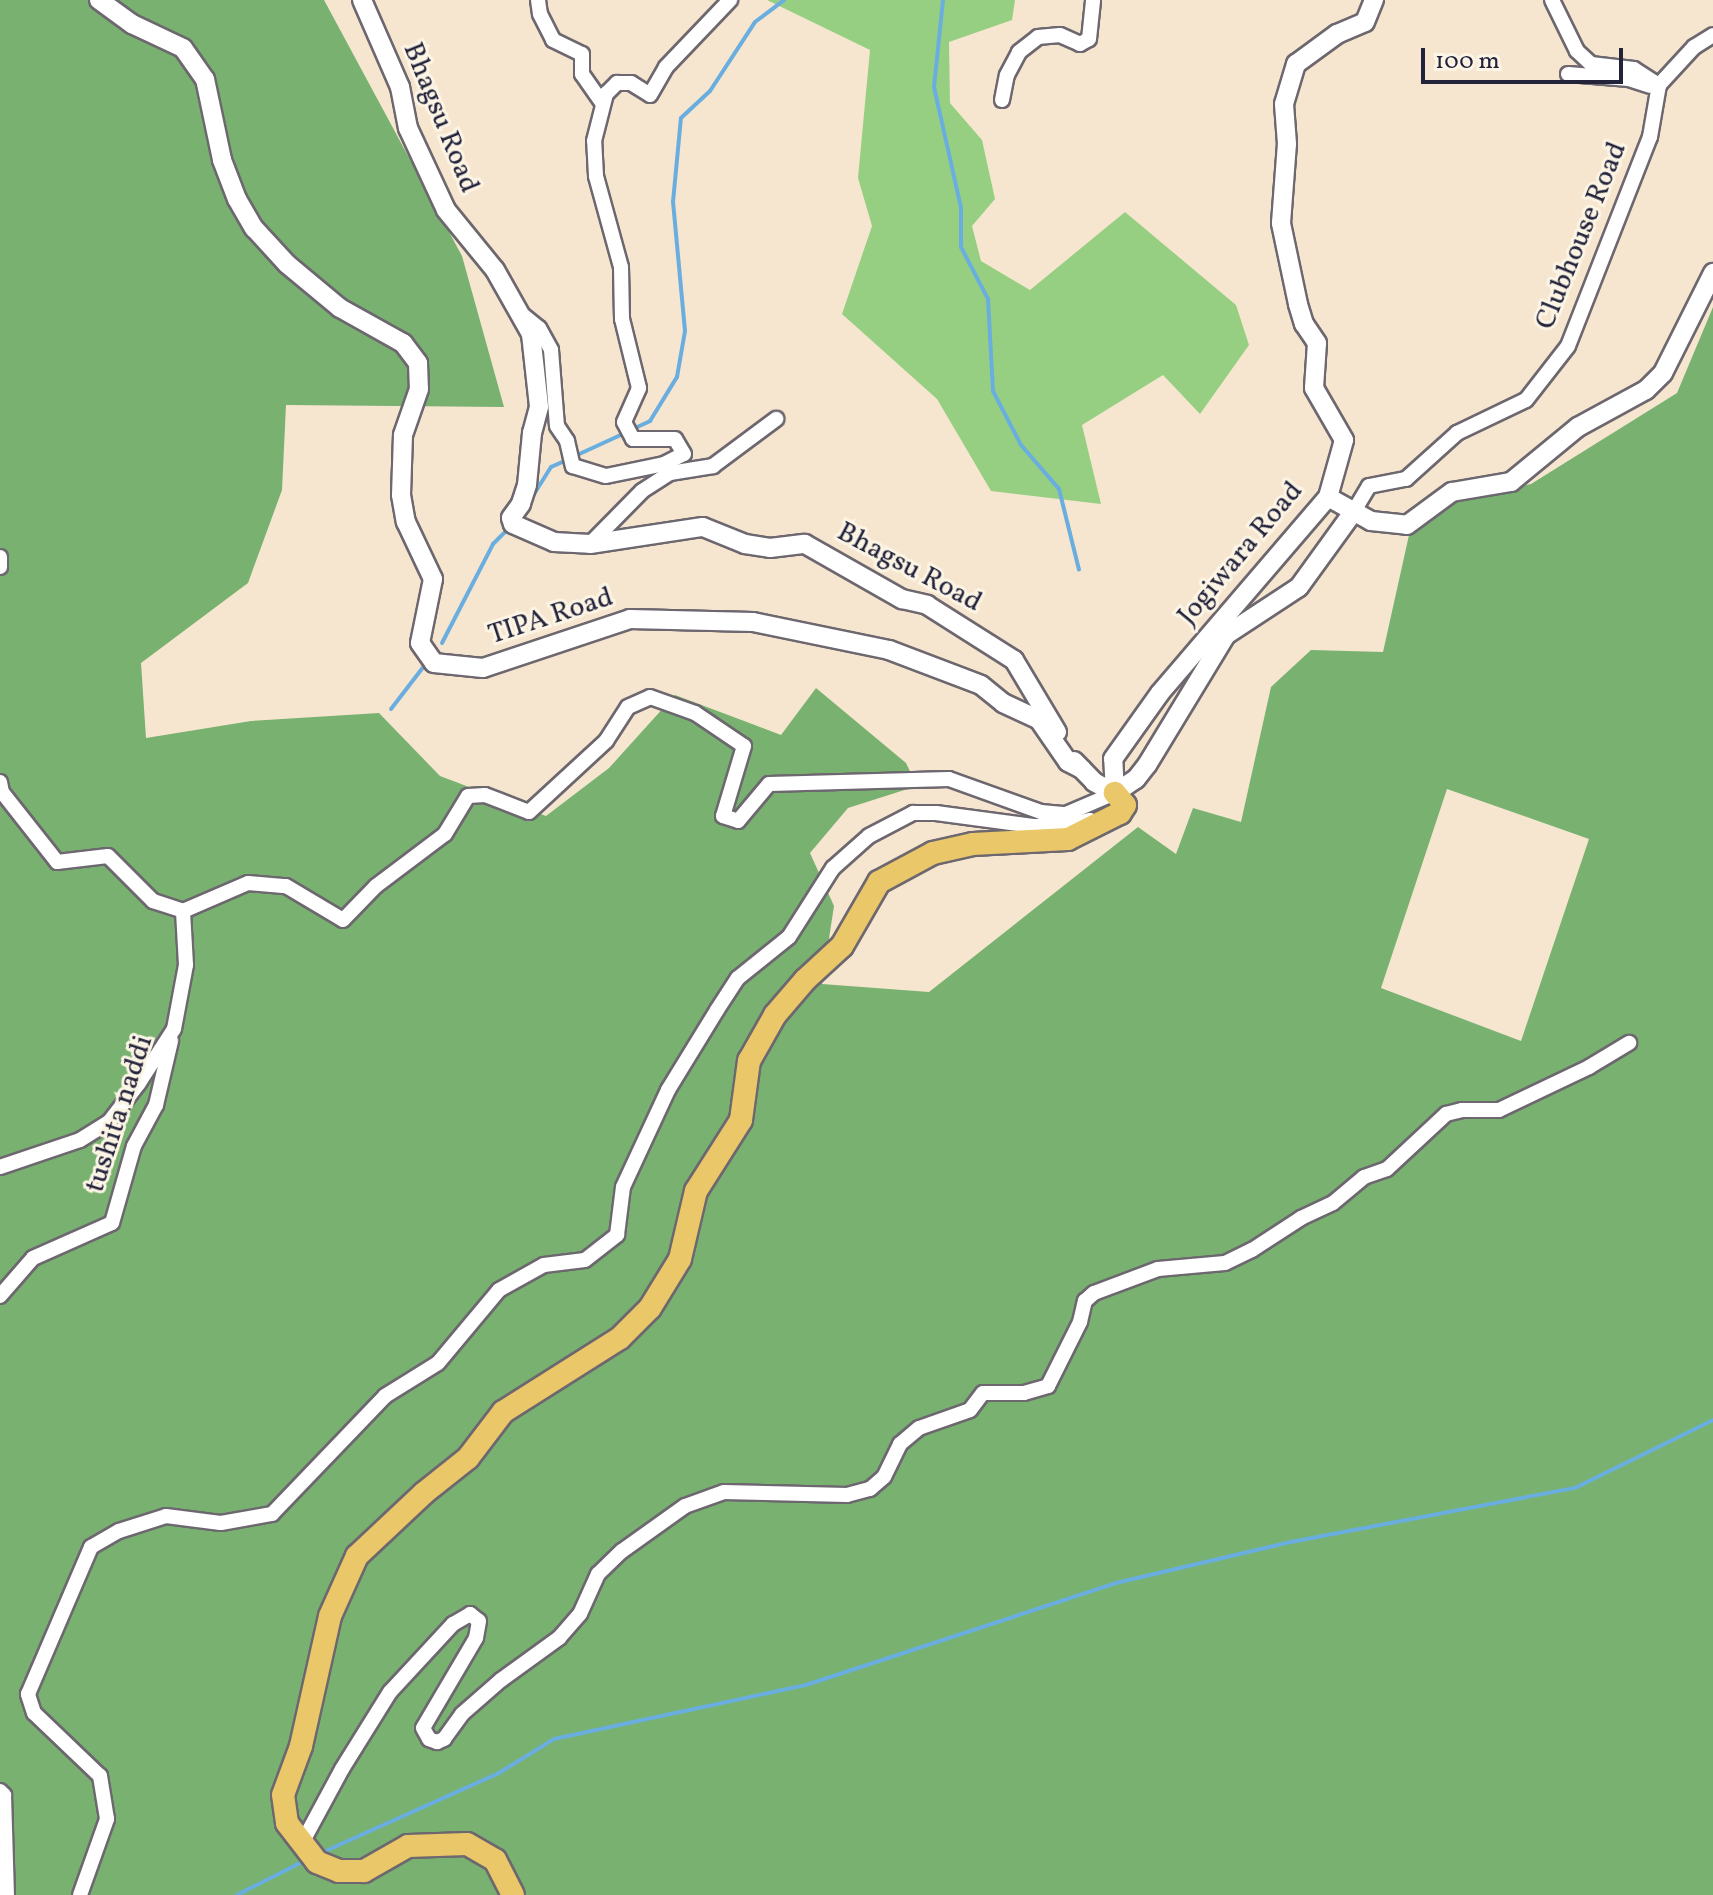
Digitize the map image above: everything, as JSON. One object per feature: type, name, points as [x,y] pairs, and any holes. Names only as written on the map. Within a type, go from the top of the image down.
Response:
[{"type":"main road","points":[[513,1895],[495,1860],[467,1844],[408,1846],[364,1871],[339,1871],[309,1851],[287,1823],[283,1795],[301,1746],[330,1616],[357,1556],[424,1493],[468,1458],[503,1412],[620,1338],[650,1308],[680,1259],[696,1191],[741,1120],[749,1061],[775,1015],[805,980],[842,946],[879,882],[933,853],[973,844],[1068,839],[1120,813],[1125,805],[1115,793]]},
{"type":"street","name":"TIPA Road","points":[[99,0],[132,24],[183,48],[205,79],[222,160],[237,199],[254,228],[287,264],[340,308],[403,343],[418,363],[419,389],[403,435],[401,495],[406,522],[433,579],[420,643],[434,663],[483,668],[630,619],[753,622],[889,650],[981,685],[1003,703],[1039,720],[1068,762],[1082,769]]},
{"type":"street","name":"Bhagsu Road","points":[[362,0],[400,87],[408,128],[446,210],[495,270],[523,316],[533,348],[539,407],[532,433],[527,485],[521,504],[511,518],[524,531],[554,542],[590,544],[703,527],[745,544],[770,548],[805,544],[902,599],[927,605],[1014,660],[1046,709],[1068,754],[1094,782],[1115,793]]},
{"type":"street","points":[[538,0],[540,14],[553,40],[582,54],[582,74],[602,103]]},
{"type":"street","points":[[523,316],[539,328],[551,350],[557,426],[567,441],[573,466],[606,476],[664,464],[684,454],[675,439],[633,439],[626,429],[639,388],[622,319],[621,267],[596,176],[594,141],[602,103],[617,83],[631,83],[650,95],[666,67],[730,0]]},
{"type":"street","points":[[1002,100],[1007,75],[1019,52],[1038,37],[1060,35],[1080,44],[1089,39],[1093,0]]},
{"type":"street","name":"Jogiwara Road","points":[[1115,793],[1113,759],[1169,682],[1328,497],[1344,440],[1314,388],[1317,343],[1304,324],[1298,304],[1281,223],[1287,144],[1284,104],[1296,64],[1337,34],[1365,22],[1374,0]]},
{"type":"street","points":[[1552,0],[1577,51],[1591,64],[1634,69],[1658,87]]},
{"type":"street","points":[[1658,87],[1694,47],[1713,35]]},
{"type":"street","points":[[1568,74],[1629,79],[1658,87]]},
{"type":"street","name":"Clubhouse Road","points":[[1354,511],[1369,486],[1406,479],[1457,433],[1526,400],[1568,346],[1650,137],[1658,87]]},
{"type":"street","points":[[1328,497],[1371,521],[1407,525],[1452,492],[1511,482],[1578,427],[1646,390],[1663,373],[1713,273]]},
{"type":"street","points":[[590,544],[642,491],[670,473],[713,466],[776,419]]},
{"type":"street","points":[[0,782],[2,792],[57,862],[108,856],[153,901],[183,911],[248,883],[286,886],[343,920],[376,886],[445,834],[468,796],[485,795],[529,812],[606,741],[628,707],[650,697],[695,713],[744,746],[723,816],[738,821],[769,784],[949,779],[1041,812],[1066,814],[1115,793],[1136,779],[1226,635],[1299,587],[1354,511]]},
{"type":"street","points":[[0,557],[0,567]]},
{"type":"street","points":[[80,1895],[107,1819],[100,1776],[34,1713],[28,1694],[91,1547],[119,1531],[166,1516],[221,1523],[272,1514],[385,1396],[438,1363],[499,1290],[544,1265],[585,1260],[617,1235],[623,1187],[668,1090],[717,1010],[738,978],[789,937],[833,868],[869,836],[913,813],[936,813],[1010,825],[1064,826],[1100,815],[1117,801],[1115,793]]},
{"type":"street","name":"tushita naddi","points":[[0,1296],[33,1258],[112,1223],[134,1146],[156,1105],[174,1029],[186,965],[183,911]]},
{"type":"street","points":[[0,1167],[80,1140],[109,1122],[174,1029]]},
{"type":"street","points":[[309,1851],[342,1769],[390,1692],[453,1624],[470,1614],[479,1621],[476,1638],[423,1728],[429,1739],[437,1742],[444,1739],[462,1714],[501,1680],[559,1638],[580,1614],[598,1574],[643,1533],[685,1506],[724,1492],[847,1495],[870,1489],[884,1477],[900,1444],[919,1428],[970,1410],[983,1393],[1024,1393],[1048,1386],[1080,1322],[1085,1301],[1094,1293],[1158,1269],[1225,1263],[1252,1250],[1301,1218],[1333,1203],[1364,1177],[1387,1169],[1446,1114],[1462,1110],[1499,1110],[1589,1067],[1629,1043]]},
{"type":"street","points":[[0,1791],[4,1795],[7,1895]]},
{"type":"green space","points":[[0,0],[324,0],[462,256],[504,407],[286,405],[282,490],[248,583],[141,663],[146,738],[251,721],[379,713],[440,776],[546,816],[609,768],[675,695],[781,735],[816,688],[906,763],[917,786],[848,808],[810,853],[834,906],[822,984],[929,992],[1138,827],[1176,854],[1193,808],[1241,822],[1271,687],[1311,650],[1383,652],[1409,535],[1453,501],[1531,484],[1677,393],[1713,307],[1713,1895],[0,1895]],"holes":[[[1447,789],[1589,839],[1521,1041],[1381,988]]]},
{"type":"green space","points":[[767,0],[1015,0],[1012,20],[949,42],[950,103],[982,140],[995,199],[972,226],[981,261],[1030,290],[1125,212],[1236,305],[1249,345],[1200,414],[1163,375],[1082,425],[1101,504],[991,491],[937,399],[842,314],[872,226],[858,178],[870,50]]},
{"type":"waterway","points":[[633,429],[650,421],[677,377],[685,331],[673,202],[681,118],[710,91],[755,22],[784,0]]},
{"type":"waterway","points":[[943,0],[934,87],[961,208],[961,247],[988,299],[993,391],[1021,445],[1059,489],[1079,570]]},
{"type":"waterway","points":[[575,456],[625,433]]},
{"type":"waterway","points":[[531,499],[551,467],[567,460]]},
{"type":"waterway","points":[[442,643],[493,544],[507,530]]},
{"type":"waterway","points":[[391,709],[424,666]]},
{"type":"waterway","points":[[321,1853],[499,1773],[554,1739],[806,1685],[1116,1583],[1291,1542],[1575,1488],[1713,1420]]},
{"type":"waterway","points":[[237,1895],[306,1860]]}]
